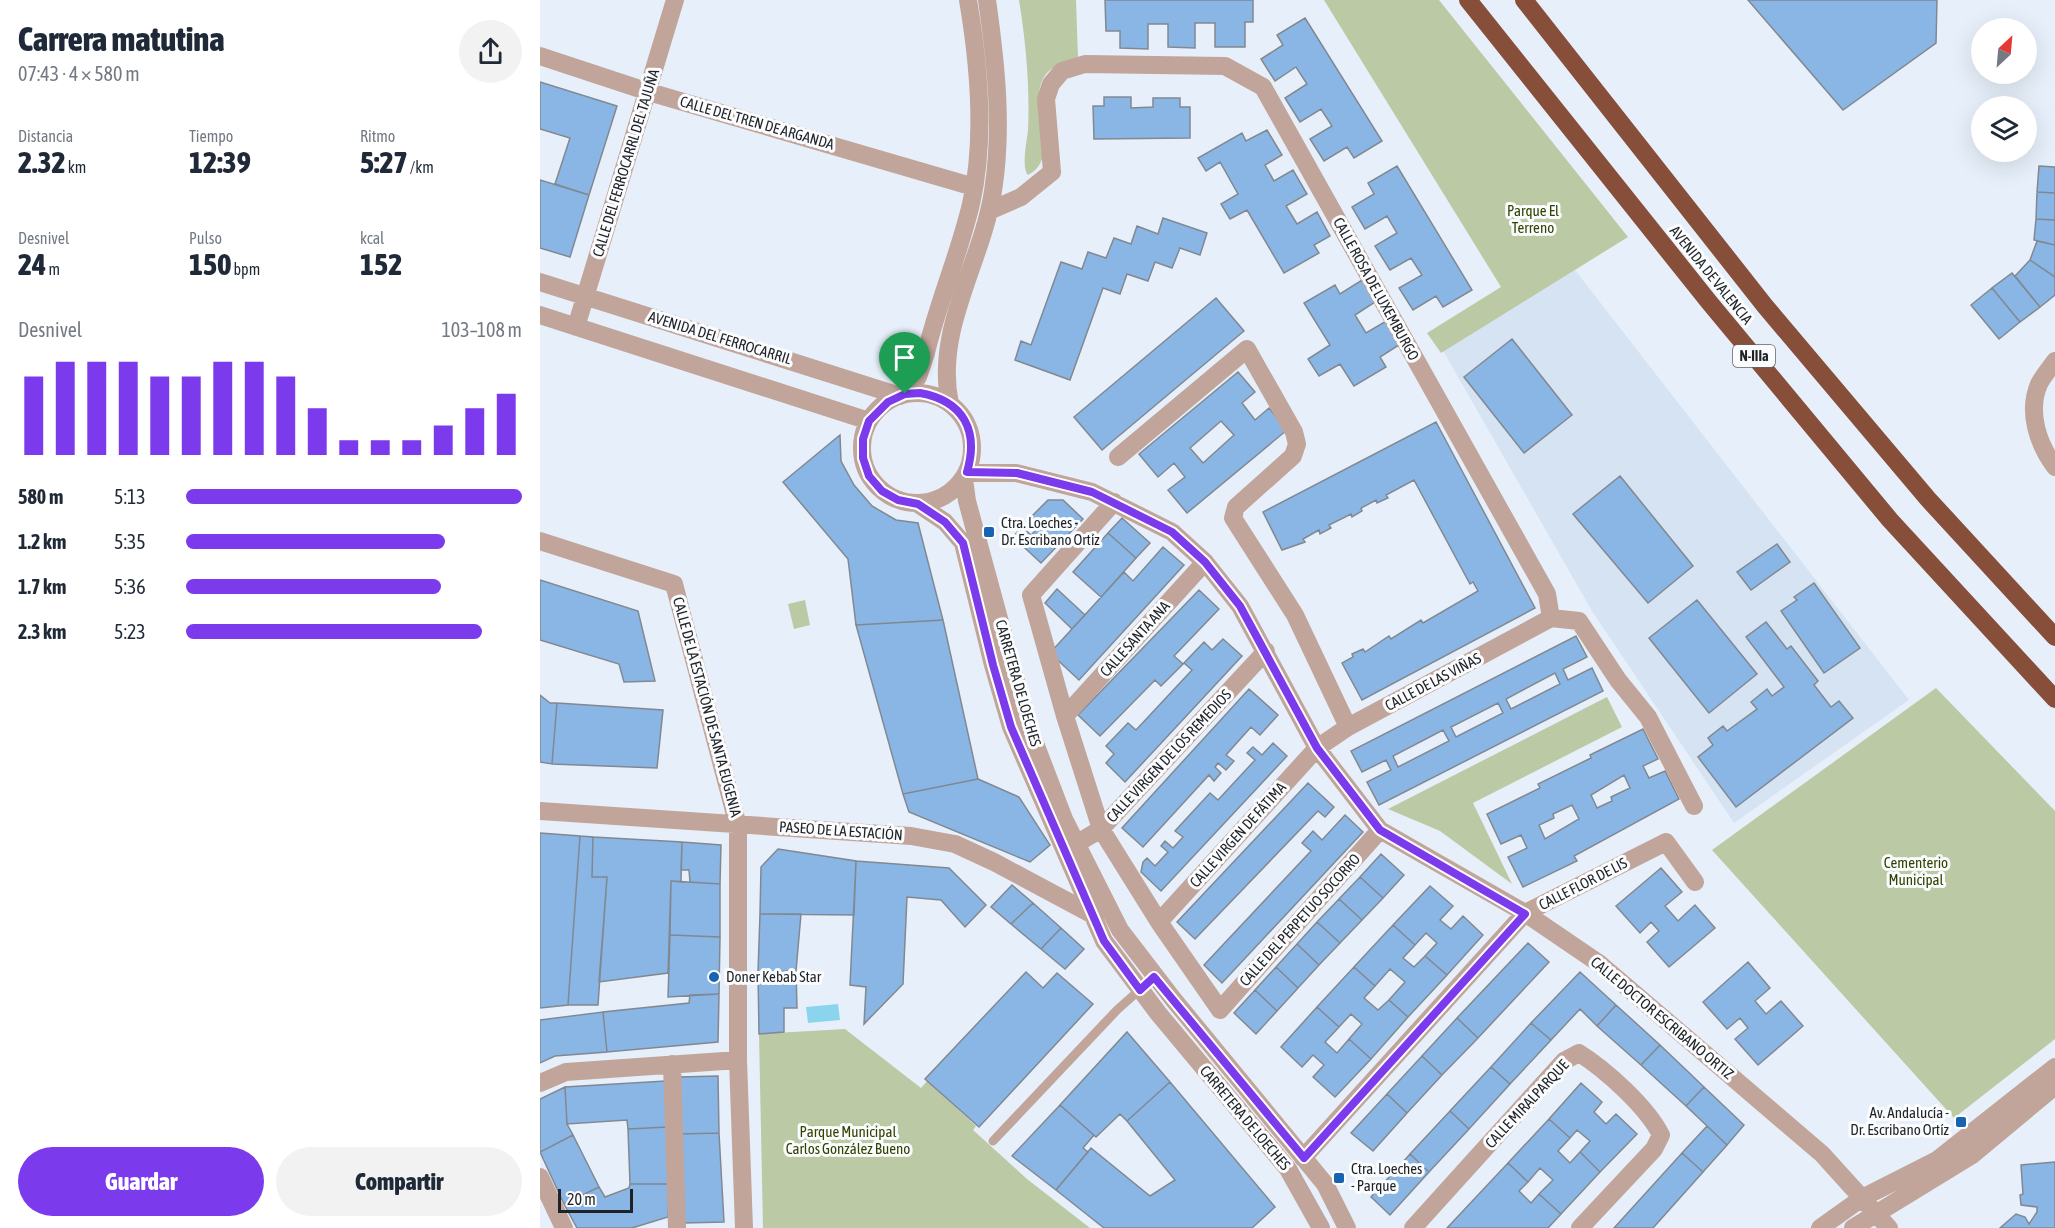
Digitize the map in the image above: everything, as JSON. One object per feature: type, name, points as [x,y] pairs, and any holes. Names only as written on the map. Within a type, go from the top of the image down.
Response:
[{"type":"highway","name":"AVENIDA DE VALENCIA","points":[[1468,0],[1709,302],[1890,520],[2055,699]]},
{"type":"highway","name":"AVENIDA DE VALENCIA","points":[[1524,0],[1772,314],[1928,499],[2055,637]]},
{"type":"street","name":"CALLE DEL FERROCARRL DEL TAJUÑA","points":[[576,327],[675,0]]},
{"type":"street","points":[[902,395],[936,396],[950,404],[963,418],[971,435],[972,454],[965,476],[951,492],[936,500],[918,504],[898,500],[882,491],[869,476],[863,458],[863,439],[869,421],[877,410],[902,395],[918,377],[974,187],[978,153],[978,94],[968,0]]},
{"type":"street","points":[[950,404],[945,382],[950,342],[989,210],[996,156],[998,93],[987,0]]},
{"type":"street","name":"CALLE DEL TREN DE ARGANDA","points":[[540,56],[649,92],[974,187]]},
{"type":"street","name":"CALLE ROSA DE LUXEMBURGO","points":[[989,210],[1020,197],[1052,172],[1046,99],[1051,84],[1062,70],[1085,64],[1226,66],[1263,87],[1547,594],[1551,618]]},
{"type":"street","name":"AVENIDA DEL FERROCARRIL","points":[[540,282],[902,395]]},
{"type":"street","points":[[540,315],[869,421]]},
{"type":"street","points":[[1118,458],[1247,349],[1294,432],[1297,444],[1293,456],[1236,507],[1233,518],[1295,615],[1348,728]]},
{"type":"street","points":[[2055,361],[2039,384],[2034,412],[2035,427],[2045,453],[2055,467]]},
{"type":"street","name":"CALLE DOCTOR ESCRIBANO ORTIZ","points":[[965,476],[1017,473],[1092,492],[1172,532],[1205,562],[1240,606],[1317,748],[1380,830],[1525,914],[1600,964],[1822,1154],[1889,1228]]},
{"type":"street","name":"CARRETERA DE LOECHES","points":[[965,476],[967,501],[1028,724],[1064,819],[1091,914],[1104,941],[1140,990],[1288,1169],[1321,1228]]},
{"type":"street","points":[[1114,502],[1031,595],[1065,716],[1101,829],[1159,922]]},
{"type":"street","name":"CARRETERA DE LOECHES","points":[[918,504],[945,522],[963,543],[1011,727],[1071,848],[1120,930],[1154,977],[1304,1158],[1329,1191],[1347,1228]]},
{"type":"street","name":"CALLE DE LA ESTACIÓN DE SANTA EUGENIA","points":[[540,541],[674,584],[738,826]]},
{"type":"street","name":"CALLE SANTA ANA","points":[[1065,716],[1205,562]]},
{"type":"street","points":[[1551,618],[1579,621],[1618,680],[1648,717],[1694,806]]},
{"type":"street","name":"CALLE DE LAS VIÑAS","points":[[1317,748],[1348,728],[1551,618]]},
{"type":"street","name":"CALLE VIRGEN DE LOS REMEDIOS","points":[[1071,848],[1101,829],[1266,651]]},
{"type":"street","name":"CALLE VIRGEN DE FÁTIMA","points":[[1159,922],[1317,748]]},
{"type":"street","name":"PASEO DE LA ESTACIÓN","points":[[540,811],[911,836],[955,844],[994,862],[1120,930]]},
{"type":"street","points":[[738,826],[738,1060],[744,1228]]},
{"type":"street","name":"CALLE DEL PERPETUO SOCORRO","points":[[1159,922],[1220,1010],[1380,830]]},
{"type":"street","name":"CALLE FLOR DE LIS","points":[[1304,1158],[1525,914],[1666,842],[1695,882]]},
{"type":"street","name":"CALLE MIRALPARQUE","points":[[1413,1228],[1564,1061],[1579,1053],[1595,1063],[1654,1121],[1661,1135],[1654,1149],[1580,1228]]},
{"type":"street","points":[[540,1083],[566,1072],[738,1060]]},
{"type":"street","points":[[672,1064],[677,1228]]},
{"type":"street","points":[[1820,1228],[1862,1198],[1937,1160],[2055,1067]]},
{"type":"street","points":[[1853,1228],[1972,1155],[2055,1086]]},
{"type":"street","points":[[540,1178],[564,1228]]},
{"type":"lane","points":[[993,1141],[1154,977]]},
{"type":"shaded area","points":[[1575,270],[1909,700],[1734,823],[1592,611],[1442,349]]},
{"type":"green space","points":[[1019,0],[1076,0],[1078,58],[1056,66],[1044,76],[1039,105],[1043,153],[1039,166],[1028,175],[1025,160],[1028,130],[1028,81]]},
{"type":"green space","name":"Parque El Terreno","points":[[1324,0],[1439,0],[1628,237],[1441,353],[1427,333],[1501,287]]},
{"type":"green space","points":[[805,600],[810,625],[794,629],[788,604]]},
{"type":"green space","name":"Cementerio Municipal","points":[[1936,688],[2055,811],[2055,1039],[1954,1118],[1712,850]]},
{"type":"green space","points":[[1607,697],[1622,727],[1473,803],[1512,884],[1440,831],[1388,809]]},
{"type":"green space","name":"Parque Municipal Carlos González Bueno","points":[[845,1029],[921,1088],[927,1081],[976,1126],[973,1130],[1027,1179],[1090,1228],[763,1228],[759,1034]]},
{"type":"water","points":[[838,1004],[840,1020],[808,1023],[806,1007]]},
{"type":"building","points":[[1105,0],[1253,0],[1253,22],[1245,22],[1245,47],[1215,47],[1215,23],[1195,23],[1195,48],[1168,47],[1168,24],[1148,24],[1148,49],[1120,48],[1120,31],[1106,31]]},
{"type":"building","points":[[1748,0],[1937,0],[1936,43],[1843,110]]},
{"type":"building","points":[[1305,18],[1382,141],[1354,158],[1347,147],[1324,161],[1310,139],[1332,126],[1321,109],[1300,122],[1285,98],[1307,84],[1296,67],[1275,81],[1261,59],[1283,45],[1277,35]]},
{"type":"building","points":[[540,82],[617,106],[589,195],[555,184],[570,138],[540,129]]},
{"type":"building","points":[[1104,97],[1131,97],[1131,108],[1153,107],[1153,98],[1180,98],[1180,107],[1190,107],[1190,138],[1094,139],[1093,106],[1104,106]]},
{"type":"building","points":[[1267,130],[1282,155],[1265,165],[1274,181],[1293,170],[1307,194],[1286,206],[1297,224],[1317,212],[1330,236],[1314,245],[1319,253],[1284,273],[1247,210],[1230,219],[1221,204],[1238,194],[1220,162],[1206,171],[1198,158],[1242,133],[1246,141]]},
{"type":"building","points":[[1397,166],[1472,290],[1443,307],[1436,296],[1413,310],[1399,288],[1422,275],[1411,258],[1390,270],[1375,246],[1397,233],[1387,216],[1365,229],[1352,207],[1374,194],[1368,183]]},
{"type":"building","points":[[2039,166],[2055,167],[2055,193],[2037,192]]},
{"type":"building","points":[[540,180],[589,195],[570,257],[540,248]]},
{"type":"building","points":[[2037,192],[2055,193],[2055,220],[2036,219]]},
{"type":"building","points":[[1163,218],[1207,233],[1200,255],[1180,248],[1172,268],[1155,262],[1148,281],[1127,274],[1120,294],[1103,288],[1070,380],[1015,360],[1021,341],[1031,345],[1061,262],[1082,269],[1088,252],[1106,258],[1114,238],[1131,244],[1137,226],[1158,234]]},
{"type":"building","points":[[2036,219],[2055,220],[2055,245],[2034,240]]},
{"type":"building","points":[[2037,241],[2055,245],[2055,277],[2030,260]]},
{"type":"building","points":[[2030,260],[2055,277],[2055,295],[2040,307],[2015,276]]},
{"type":"building","points":[[2012,273],[2040,307],[2020,322],[1992,288]]},
{"type":"building","points":[[1362,280],[1375,302],[1355,315],[1366,333],[1388,320],[1402,343],[1380,357],[1386,367],[1354,386],[1340,364],[1319,376],[1308,359],[1330,345],[1304,303],[1335,285],[1340,294]]},
{"type":"building","points":[[1992,288],[2020,322],[1999,339],[1971,305]]},
{"type":"building","points":[[1216,298],[1244,331],[1102,450],[1074,417]]},
{"type":"building","points":[[1512,339],[1572,415],[1524,453],[1464,377]]},
{"type":"building","points":[[1238,372],[1255,392],[1242,403],[1255,420],[1269,408],[1287,430],[1187,513],[1168,490],[1185,477],[1174,463],[1158,477],[1139,454]],"holes":[[[1221,421],[1234,435],[1203,463],[1190,448]]]},
{"type":"building","points":[[1436,422],[1535,608],[1362,700],[1342,663],[1353,657],[1352,654],[1363,649],[1365,652],[1389,636],[1391,639],[1421,620],[1423,623],[1478,591],[1473,582],[1470,584],[1414,480],[1386,495],[1388,498],[1377,503],[1376,500],[1361,508],[1362,511],[1352,517],[1351,514],[1329,525],[1331,528],[1320,534],[1319,530],[1303,539],[1305,542],[1282,550],[1263,512]]},
{"type":"building","points":[[840,435],[841,461],[854,485],[872,506],[896,520],[918,523],[943,620],[856,625],[848,559],[783,482]]},
{"type":"building","points":[[1620,476],[1693,566],[1648,603],[1573,514]]},
{"type":"building","points":[[1048,500],[1063,500],[1083,519],[1041,563],[1013,537],[1022,527],[1031,535],[1040,526],[1031,517]]},
{"type":"building","points":[[1122,518],[1150,543],[1136,558],[1108,533]]},
{"type":"building","points":[[1108,533],[1136,558],[1101,597],[1073,572]]},
{"type":"building","points":[[1777,544],[1790,562],[1751,590],[1737,572]]},
{"type":"building","points":[[1163,547],[1184,565],[1079,680],[1050,653],[1124,572],[1133,581]]},
{"type":"building","points":[[540,580],[638,611],[655,681],[624,682],[619,664],[540,640]]},
{"type":"building","points":[[1814,583],[1860,648],[1824,673],[1781,611],[1797,600],[1794,597]]},
{"type":"building","points":[[1057,589],[1085,615],[1072,629],[1045,603]]},
{"type":"building","points":[[1199,590],[1219,609],[1174,656],[1183,664],[1161,686],[1155,680],[1100,736],[1078,715]]},
{"type":"building","points":[[1697,600],[1757,674],[1709,713],[1649,638]]},
{"type":"building","points":[[943,620],[978,779],[903,794],[856,625]]},
{"type":"building","points":[[1766,622],[1787,649],[1791,646],[1818,681],[1814,685],[1831,707],[1839,701],[1853,718],[1736,807],[1698,757],[1713,745],[1708,738],[1723,726],[1727,731],[1757,709],[1751,702],[1767,689],[1772,696],[1784,687],[1746,637]]},
{"type":"building","points":[[1576,636],[1587,657],[1563,669],[1568,680],[1592,668],[1603,691],[1379,805],[1367,782],[1391,770],[1386,760],[1362,772],[1351,751]],"holes":[[[1555,673],[1560,684],[1511,709],[1506,699]],[[1498,703],[1503,713],[1456,737],[1451,727]],[[1443,730],[1449,741],[1398,767],[1393,756]]]},
{"type":"building","points":[[1223,639],[1242,656],[1125,782],[1106,763],[1114,754],[1106,746],[1128,723],[1136,730],[1192,670],[1184,663],[1204,642],[1212,650]]},
{"type":"building","points":[[1249,689],[1278,715],[1260,735],[1251,727],[1226,755],[1234,761],[1226,770],[1218,763],[1215,767],[1221,773],[1214,781],[1209,775],[1143,847],[1122,828]]},
{"type":"building","points":[[540,695],[550,703],[557,703],[552,764],[540,762]]},
{"type":"building","points":[[557,703],[663,710],[657,768],[552,764]]},
{"type":"building","points":[[1643,729],[1658,759],[1643,766],[1649,778],[1665,771],[1679,799],[1574,856],[1577,861],[1523,887],[1508,857],[1527,848],[1521,835],[1501,844],[1487,814],[1540,788],[1538,784],[1591,758],[1590,755]],"holes":[[[1624,775],[1630,788],[1611,797],[1612,801],[1597,808],[1591,795]],[[1572,805],[1579,819],[1545,839],[1539,825],[1554,818],[1553,814]]]},
{"type":"building","points":[[1273,743],[1287,756],[1161,891],[1141,872],[1143,862],[1147,858],[1155,866],[1168,852],[1161,846],[1165,841],[1173,848],[1183,837],[1175,831],[1210,793],[1218,800],[1255,760],[1247,753],[1253,747],[1262,755]]},
{"type":"building","points":[[978,779],[1019,797],[1050,845],[1030,862],[909,812],[903,794]]},
{"type":"building","points":[[1308,783],[1334,807],[1325,817],[1318,811],[1195,939],[1177,922]]},
{"type":"building","points":[[1345,815],[1363,832],[1222,983],[1204,965],[1311,851],[1302,843],[1313,831],[1322,840]]},
{"type":"building","points":[[540,833],[580,836],[568,1005],[540,1008]]},
{"type":"building","points":[[580,836],[593,837],[592,877],[607,877],[598,1005],[568,1005]]},
{"type":"building","points":[[593,837],[682,842],[681,882],[671,881],[668,973],[599,982],[607,877],[592,877]]},
{"type":"building","points":[[682,842],[721,845],[720,884],[690,882],[689,870],[681,870]]},
{"type":"building","points":[[778,849],[856,861],[854,915],[760,914],[761,867]]},
{"type":"building","points":[[1381,854],[1404,875],[1383,898],[1360,877]]},
{"type":"building","points":[[856,861],[949,868],[986,905],[965,927],[941,900],[907,897],[903,984],[864,1024],[866,987],[850,985]]},
{"type":"building","points":[[1661,868],[1682,892],[1665,906],[1678,921],[1695,905],[1715,928],[1669,967],[1647,942],[1659,931],[1651,922],[1640,933],[1616,906]]},
{"type":"building","points":[[1360,877],[1383,898],[1362,920],[1339,899]]},
{"type":"building","points":[[671,881],[720,884],[720,937],[670,935]]},
{"type":"building","points":[[1012,885],[1033,903],[1011,924],[991,907]]},
{"type":"building","points":[[1430,886],[1453,906],[1440,920],[1451,929],[1463,916],[1483,935],[1447,975],[1425,956],[1437,943],[1426,933],[1415,945],[1393,925]]},
{"type":"building","points":[[1339,899],[1362,920],[1340,943],[1317,922]]},
{"type":"building","points":[[1033,903],[1061,928],[1041,949],[1011,924]]},
{"type":"building","points":[[760,914],[801,914],[796,971],[758,972]]},
{"type":"building","points":[[1317,922],[1340,943],[1319,965],[1297,944]]},
{"type":"building","points":[[1393,925],[1415,945],[1403,958],[1414,967],[1425,956],[1447,975],[1408,1017],[1389,1000],[1405,982],[1390,969],[1375,986],[1354,967]]},
{"type":"building","points":[[1061,928],[1084,949],[1065,969],[1041,949]]},
{"type":"building","points":[[670,935],[720,937],[719,994],[668,997]]},
{"type":"building","points":[[1528,943],[1549,962],[1478,1038],[1457,1018]]},
{"type":"building","points":[[1297,944],[1319,965],[1298,988],[1276,967]]},
{"type":"building","points":[[1748,962],[1770,988],[1755,1001],[1766,1014],[1781,1001],[1803,1026],[1758,1065],[1735,1039],[1748,1028],[1740,1018],[1727,1029],[1703,1002]]},
{"type":"building","points":[[1276,967],[1298,988],[1277,1011],[1255,990]]},
{"type":"building","points":[[1354,967],[1375,986],[1364,998],[1378,1010],[1389,1000],[1408,1017],[1371,1059],[1349,1039],[1362,1024],[1351,1014],[1339,1027],[1317,1007]]},
{"type":"building","points":[[796,971],[797,1008],[784,1008],[784,1032],[759,1034],[758,972]]},
{"type":"building","points":[[1026,972],[1043,988],[1057,973],[1093,1004],[979,1127],[925,1079]]},
{"type":"building","points":[[1580,972],[1616,1005],[1597,1026],[1580,1009],[1551,1040],[1531,1023]]},
{"type":"building","points":[[1255,990],[1277,1011],[1256,1034],[1234,1013]]},
{"type":"building","points":[[719,994],[718,1042],[607,1052],[603,1012],[689,1003],[690,995]]},
{"type":"building","points":[[1616,1005],[1660,1045],[1641,1065],[1597,1026]]},
{"type":"building","points":[[1317,1007],[1339,1027],[1325,1042],[1337,1053],[1349,1039],[1371,1059],[1335,1097],[1313,1077],[1324,1065],[1313,1055],[1302,1067],[1281,1047]]},
{"type":"building","points":[[603,1012],[607,1052],[555,1056],[540,1063],[540,1020]]},
{"type":"building","points":[[1457,1018],[1478,1038],[1442,1075],[1422,1056]]},
{"type":"building","points":[[1531,1023],[1551,1040],[1510,1084],[1491,1067]]},
{"type":"building","points":[[1127,1032],[1170,1082],[1127,1121],[1120,1114],[1096,1137],[1060,1105]]},
{"type":"building","points":[[1660,1045],[1704,1087],[1686,1106],[1641,1065]]},
{"type":"building","points":[[1422,1056],[1442,1075],[1407,1113],[1387,1094]]},
{"type":"building","points":[[1491,1067],[1510,1084],[1469,1129],[1450,1111]]},
{"type":"building","points":[[718,1076],[719,1133],[679,1134],[679,1077]]},
{"type":"building","points":[[665,1081],[668,1127],[628,1129],[627,1120],[567,1124],[565,1087]]},
{"type":"building","points":[[1170,1082],[1275,1207],[1252,1228],[1104,1228],[1056,1190],[1091,1148],[1150,1196],[1175,1180],[1127,1121]]},
{"type":"building","points":[[1581,1083],[1602,1102],[1594,1112],[1606,1124],[1616,1114],[1637,1134],[1600,1172],[1580,1152],[1590,1141],[1577,1130],[1570,1138],[1549,1119]]},
{"type":"building","points":[[565,1087],[567,1124],[573,1135],[540,1152],[540,1099]]},
{"type":"building","points":[[1704,1087],[1744,1125],[1727,1145],[1686,1106]]},
{"type":"building","points":[[1387,1094],[1407,1113],[1373,1151],[1351,1133]]},
{"type":"building","points":[[1060,1105],[1094,1135],[1083,1148],[1088,1152],[1056,1190],[1012,1156]]},
{"type":"building","points":[[1450,1111],[1469,1129],[1429,1172],[1410,1154]]},
{"type":"building","points":[[1549,1119],[1570,1138],[1558,1151],[1570,1163],[1580,1152],[1600,1172],[1561,1214],[1539,1194],[1553,1180],[1540,1168],[1528,1182],[1508,1163]]},
{"type":"building","points":[[1707,1126],[1727,1145],[1703,1172],[1682,1153]]},
{"type":"building","points":[[668,1127],[669,1184],[630,1184],[628,1129]]},
{"type":"building","points":[[719,1133],[724,1222],[684,1223],[679,1134]]},
{"type":"building","points":[[573,1135],[599,1187],[564,1204],[540,1152]]},
{"type":"building","points":[[1682,1153],[1703,1172],[1653,1228],[1614,1228]]},
{"type":"building","points":[[1410,1154],[1429,1172],[1390,1215],[1371,1197]]},
{"type":"building","points":[[2055,1162],[2055,1228],[2000,1228],[2016,1214],[2025,1217],[2029,1224],[2037,1212],[2037,1207],[2021,1205],[2020,1195],[2023,1194],[2021,1165]]},
{"type":"building","points":[[1508,1163],[1528,1182],[1519,1191],[1531,1203],[1539,1194],[1561,1214],[1548,1228],[1447,1228]]},
{"type":"building","points":[[630,1184],[669,1184],[668,1217],[632,1228],[577,1228],[564,1204],[599,1187],[605,1197],[629,1188]]},
{"type":"place","name":"Ctra. Loeches - Dr. Escribano Ortíz","points":[[989,532]]},
{"type":"place","name":"Doner Kebab Star","points":[[714,977]]},
{"type":"place","name":"Av. Andalucía - Dr. Escribano Ortíz","points":[[1961,1122]]},
{"type":"place","name":"Ctra. Loeches - Parque","points":[[1339,1178]]},
{"type":"route","points":[[920,393],[936,396],[950,404],[963,418],[971,435],[972,454],[967,472],[1017,473],[1092,492],[1172,532],[1205,562],[1240,606],[1317,748],[1380,830],[1525,914],[1304,1158],[1154,977],[1140,990],[1104,941],[1011,727],[963,543],[945,522],[918,504],[898,500],[882,491],[869,476],[863,458],[863,439],[869,421],[877,410],[905,394],[920,393]]}]
